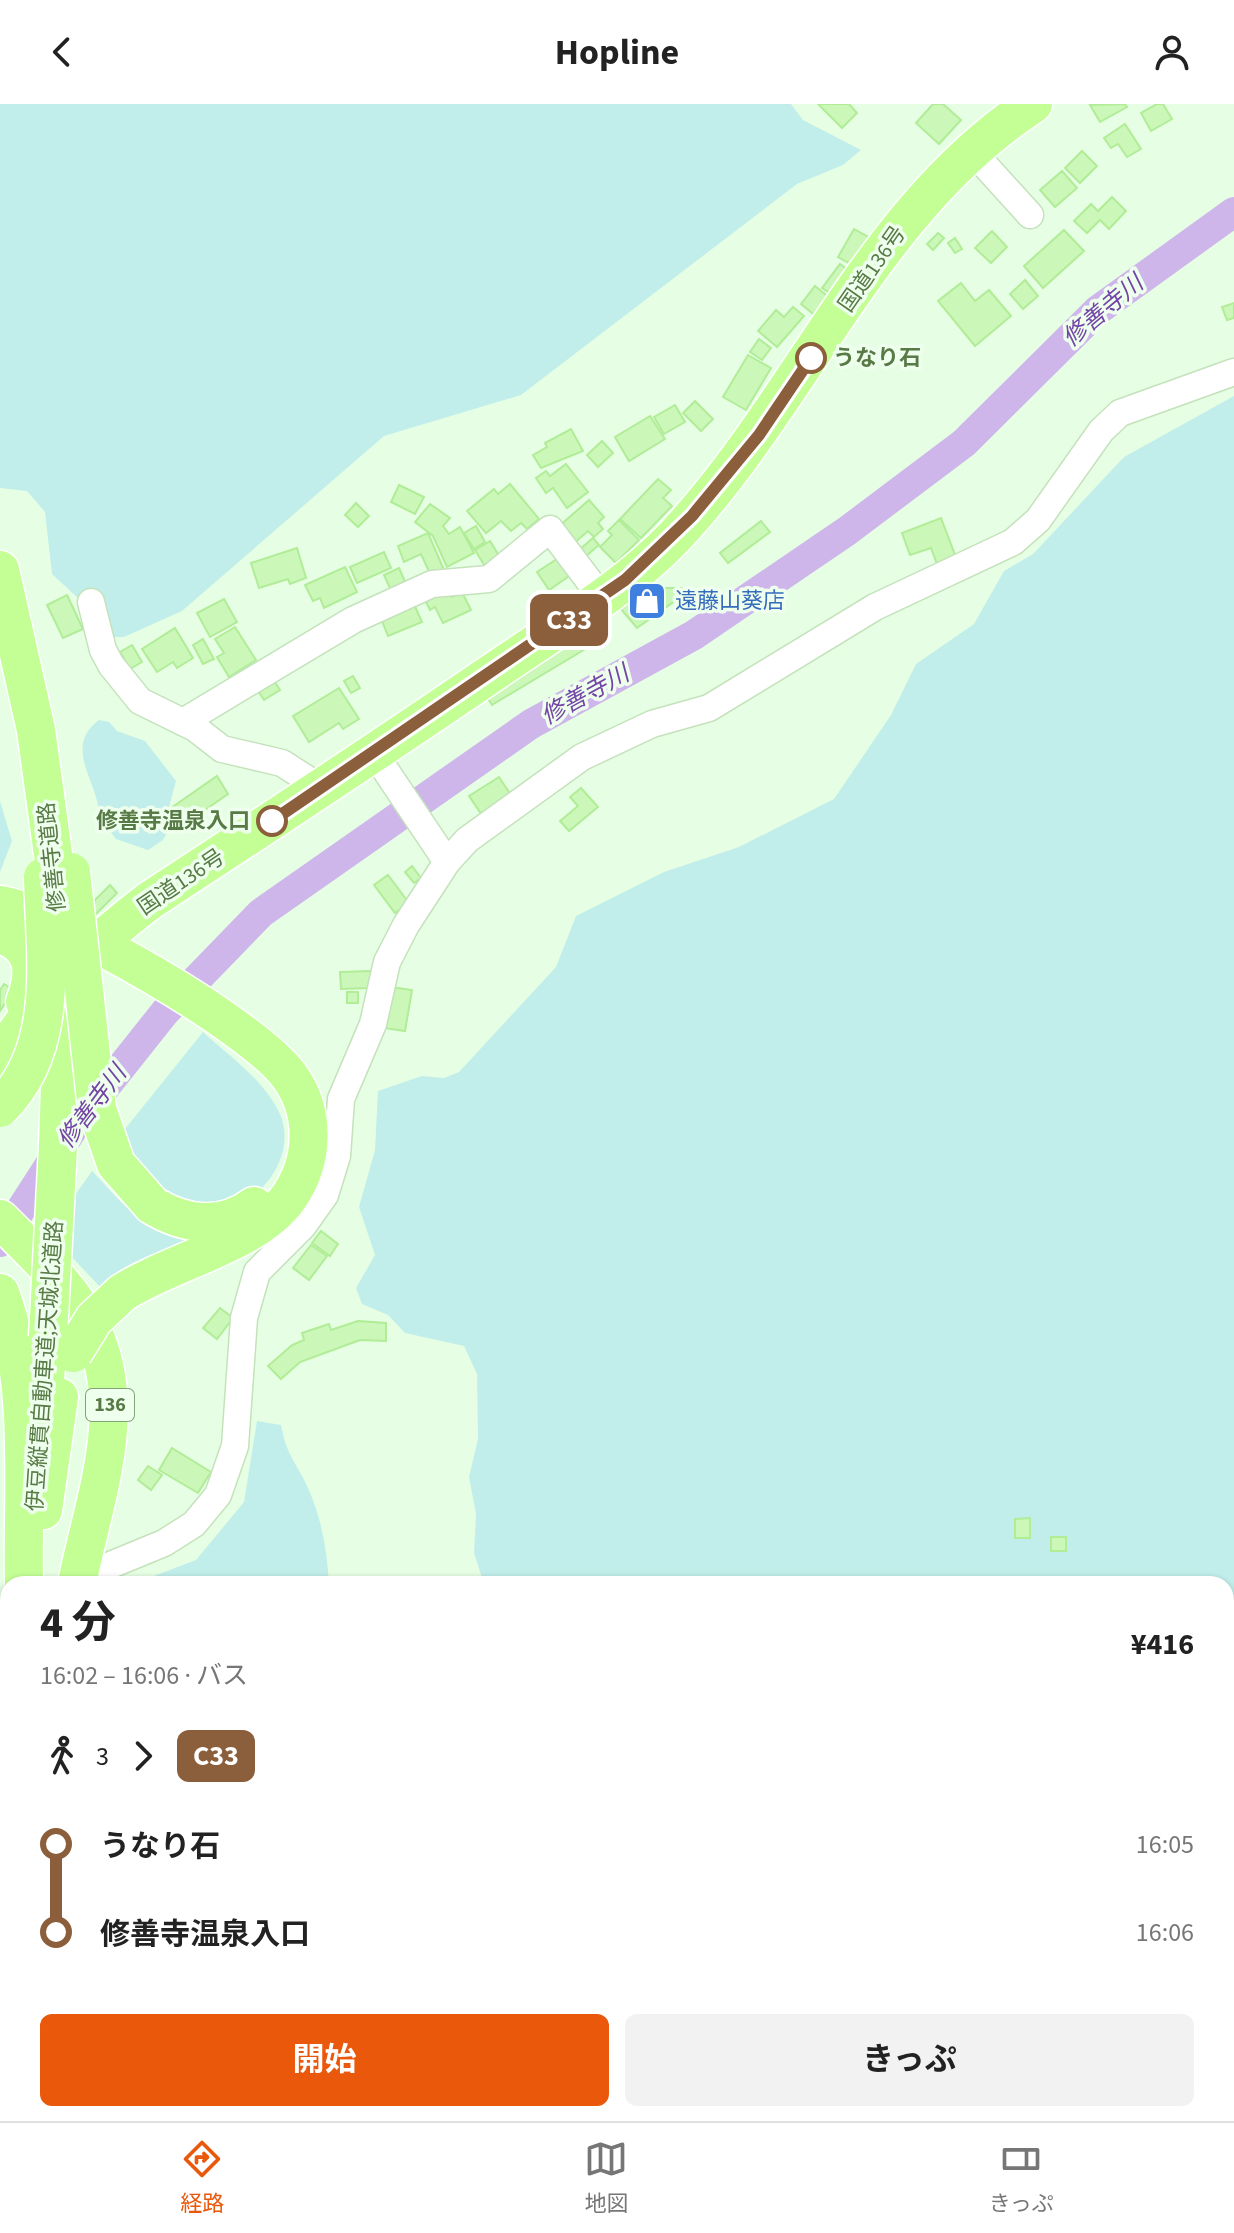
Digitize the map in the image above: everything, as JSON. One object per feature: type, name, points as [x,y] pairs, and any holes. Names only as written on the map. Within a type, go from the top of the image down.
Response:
[{"type":"highway","name":"国道136号","points":[[4,1052],[45,996],[94,944],[149,901],[321,788],[379,760],[602,598],[675,536],[759,435],[901,226],[999,126],[1033,104]]},
{"type":"highway","name":"修善寺道路","points":[[3,584],[36,730],[57,875],[62,1022],[58,1147]]},
{"type":"highway","points":[[3,584],[97,1109],[116,1164],[152,1205],[185,1221],[218,1222],[233,1218],[272,1190],[289,1161],[292,1128],[278,1089],[250,1056],[206,1016]]},
{"type":"highway","points":[[0,1108],[32,1066],[42,1028],[57,875]]},
{"type":"highway","points":[[0,905],[27,911],[94,944],[265,1051],[291,1077],[308,1123],[305,1164],[288,1199],[265,1221],[122,1293],[60,1345]]},
{"type":"highway","points":[[0,928],[94,944]]},
{"type":"highway","points":[[0,934],[24,946],[32,973],[4,1052]]},
{"type":"highway","name":"伊豆縦貫自動車道;天城北道路","points":[[33,1576],[60,1345],[58,1147]]},
{"type":"highway","name":"136","points":[[0,1219],[82,1311],[95,1337],[108,1381],[109,1443],[79,1576]]},
{"type":"highway","points":[[0,1293],[11,1329],[20,1379],[24,1576]]},
{"type":"street","points":[[972,151],[1030,215]]},
{"type":"street","points":[[89,1576],[164,1543],[194,1524],[218,1495],[235,1446],[244,1318],[250,1289],[263,1263],[303,1226],[325,1195],[337,1156],[341,1099],[373,1024],[387,962],[406,925],[447,862],[490,821],[582,757],[652,724],[709,708],[875,607],[1013,542],[1038,520],[1101,431],[1120,413],[1234,372]]},
{"type":"street","points":[[183,722],[353,620],[432,584],[489,579],[550,529],[602,598]]},
{"type":"street","points":[[91,602],[111,665],[140,701],[183,722],[222,749],[282,763],[321,788]]},
{"type":"street","points":[[379,760],[447,862]]},
{"type":"shaded area","points":[[0,104],[791,104],[803,120],[861,150],[843,165],[797,184],[521,395],[384,436],[182,611],[124,637],[107,637],[93,612],[52,574],[45,512],[27,491],[0,488]]},
{"type":"shaded area","points":[[1234,396],[1234,1576],[481,1576],[474,1553],[476,1514],[469,1477],[478,1439],[477,1374],[464,1346],[405,1333],[388,1315],[362,1304],[356,1288],[375,1255],[359,1207],[375,1150],[378,1091],[422,1076],[444,1078],[459,1072],[556,967],[576,916],[664,872],[739,847],[834,799],[891,715],[916,664],[974,624],[1004,571],[1033,554],[1124,457]]},
{"type":"shaded area","points":[[99,720],[109,722],[117,731],[145,741],[176,781],[166,818],[170,827],[163,840],[148,850],[116,839],[99,817],[83,755],[83,742],[88,731]]},
{"type":"shaded area","points":[[0,801],[12,841],[0,872]]},
{"type":"shaded area","points":[[203,1032],[264,1089],[284,1126],[282,1155],[268,1181],[258,1192],[233,1206],[211,1207],[171,1202],[117,1139]]},
{"type":"shaded area","points":[[92,1171],[129,1209],[153,1227],[185,1236],[205,1237],[105,1292],[66,1251],[66,1208]]},
{"type":"shaded area","points":[[257,1421],[281,1425],[287,1446],[318,1515],[328,1576],[154,1576],[196,1560],[244,1502]]},
{"type":"building","points":[[818,104],[849,104],[857,113],[842,128]]},
{"type":"building","points":[[933,104],[943,104],[961,120],[939,144],[916,123]]},
{"type":"building","points":[[1125,104],[1127,107],[1100,122],[1090,105]]},
{"type":"building","points":[[1163,104],[1172,119],[1151,131],[1141,113]]},
{"type":"building","points":[[1125,124],[1141,149],[1127,157],[1118,144],[1111,148],[1104,138]]},
{"type":"building","points":[[1082,151],[1097,166],[1080,183],[1065,168]]},
{"type":"building","points":[[1062,171],[1077,188],[1055,207],[1040,190]]},
{"type":"building","points":[[1112,197],[1126,211],[1109,229],[1100,220],[1087,233],[1074,221],[1091,204],[1098,211]]},
{"type":"building","points":[[854,229],[872,239],[856,267],[838,257]]},
{"type":"building","points":[[1064,230],[1084,251],[1043,288],[1024,266]]},
{"type":"building","points":[[992,231],[1007,247],[991,263],[975,248]]},
{"type":"building","points":[[938,233],[944,238],[933,250],[927,244]]},
{"type":"building","points":[[955,238],[962,249],[955,253],[948,243]]},
{"type":"building","points":[[840,264],[851,272],[834,296],[822,288]]},
{"type":"building","points":[[1025,280],[1038,296],[1023,309],[1010,294]]},
{"type":"building","points":[[961,283],[975,301],[989,290],[1011,316],[975,346],[938,301]]},
{"type":"building","points":[[815,286],[831,299],[817,317],[801,304]]},
{"type":"building","points":[[1234,303],[1234,318],[1227,320],[1222,307]]},
{"type":"building","points":[[793,307],[804,316],[777,347],[758,331],[776,310],[784,317]]},
{"type":"building","points":[[759,339],[771,348],[762,360],[750,352]]},
{"type":"building","points":[[748,355],[771,368],[746,410],[723,397]]},
{"type":"building","points":[[695,401],[713,419],[701,431],[683,413]]},
{"type":"building","points":[[675,405],[685,422],[664,434],[654,417]]},
{"type":"building","points":[[650,416],[665,439],[629,461],[615,437]]},
{"type":"building","points":[[571,429],[583,451],[541,468],[533,455],[547,447],[545,443]]},
{"type":"building","points":[[602,441],[613,453],[598,467],[587,455]]},
{"type":"building","points":[[566,464],[588,492],[567,508],[553,488],[546,493],[536,478],[546,471],[550,476]]},
{"type":"building","points":[[658,479],[671,490],[663,498],[672,506],[641,538],[620,519]]},
{"type":"building","points":[[510,484],[539,519],[527,529],[521,523],[511,531],[501,521],[486,533],[467,511],[494,489],[498,494]]},
{"type":"building","points":[[399,485],[424,497],[415,514],[391,502]]},
{"type":"building","points":[[589,500],[604,517],[598,523],[603,529],[594,537],[588,531],[573,544],[558,527]]},
{"type":"building","points":[[356,503],[369,516],[358,527],[345,515]]},
{"type":"building","points":[[430,504],[450,518],[443,526],[449,534],[460,527],[474,553],[447,567],[433,536],[415,522]]},
{"type":"building","points":[[941,518],[957,560],[938,567],[931,548],[910,555],[902,533]]},
{"type":"building","points":[[619,520],[639,540],[616,563],[600,547],[612,535],[608,531]]},
{"type":"building","points":[[761,521],[770,532],[728,563],[720,553]]},
{"type":"building","points":[[476,526],[485,542],[474,549],[464,533]]},
{"type":"building","points":[[428,533],[444,570],[431,576],[421,554],[404,562],[398,546]]},
{"type":"building","points":[[593,538],[599,545],[586,556],[580,549]]},
{"type":"building","points":[[490,541],[501,559],[486,568],[475,550]]},
{"type":"building","points":[[297,548],[306,578],[290,584],[288,579],[259,588],[251,563]]},
{"type":"building","points":[[384,552],[391,568],[357,583],[350,567]]},
{"type":"building","points":[[563,555],[575,572],[549,590],[537,572]]},
{"type":"building","points":[[345,567],[357,592],[324,608],[320,598],[313,601],[305,585]]},
{"type":"building","points":[[399,568],[408,588],[393,595],[384,575]]},
{"type":"building","points":[[663,588],[682,588],[686,593],[637,628],[620,608],[645,591],[660,592]]},
{"type":"building","points":[[449,590],[452,597],[462,592],[471,610],[443,623],[435,607],[430,610],[421,592]]},
{"type":"building","points":[[67,595],[83,629],[63,638],[47,605]]},
{"type":"building","points":[[224,599],[237,622],[210,637],[197,613]]},
{"type":"building","points":[[413,602],[422,622],[388,636],[380,616]]},
{"type":"building","points":[[235,627],[256,660],[229,677],[217,657],[224,653],[215,639]]},
{"type":"building","points":[[175,628],[193,658],[177,668],[173,662],[157,672],[142,649]]},
{"type":"building","points":[[589,629],[597,642],[492,705],[484,692]]},
{"type":"building","points":[[203,639],[214,659],[203,664],[193,645]]},
{"type":"building","points":[[132,645],[142,662],[130,669],[120,652]]},
{"type":"building","points":[[270,675],[280,690],[264,700],[254,685]]},
{"type":"building","points":[[353,676],[360,688],[351,693],[344,681]]},
{"type":"building","points":[[339,688],[359,719],[343,729],[339,723],[309,742],[293,716]]},
{"type":"building","points":[[217,776],[228,794],[182,826],[171,808]]},
{"type":"building","points":[[499,777],[511,795],[482,815],[469,796]]},
{"type":"building","points":[[581,788],[598,807],[569,831],[560,821],[578,806],[570,797]]},
{"type":"building","points":[[412,866],[421,878],[414,883],[405,872]]},
{"type":"building","points":[[388,875],[409,903],[395,913],[374,885]]},
{"type":"building","points":[[110,885],[117,893],[92,918],[85,910]]},
{"type":"building","points":[[371,971],[371,988],[341,989],[340,972]]},
{"type":"building","points":[[4,984],[14,990],[0,1011],[0,990]]},
{"type":"building","points":[[391,987],[412,990],[405,1031],[384,1028]]},
{"type":"building","points":[[347,992],[358,992],[358,1003],[347,1003]]},
{"type":"building","points":[[321,1231],[338,1244],[330,1256],[312,1243]]},
{"type":"building","points":[[311,1245],[327,1256],[309,1280],[293,1268]]},
{"type":"building","points":[[220,1308],[233,1318],[217,1339],[203,1328]]},
{"type":"building","points":[[358,1321],[386,1323],[386,1341],[360,1340],[300,1362],[281,1379],[268,1366],[292,1345],[304,1340],[302,1333],[329,1324],[331,1330]]},
{"type":"building","points":[[172,1448],[211,1472],[198,1493],[159,1470]]},
{"type":"building","points":[[148,1466],[162,1475],[151,1490],[138,1480]]},
{"type":"building","points":[[1030,1518],[1030,1538],[1015,1538],[1015,1519]]},
{"type":"building","points":[[1051,1537],[1066,1537],[1066,1551],[1051,1551]]},
{"type":"waterway","name":"修善寺川","points":[[0,1242],[76,1124],[165,1012],[261,913],[531,724],[694,635],[847,531],[964,443],[1098,310],[1234,212]]},
{"type":"bus line","name":"C33","points":[[272,821],[625,580],[675,536],[692,516],[759,435],[811,358]]},
{"type":"place","name":"うなり石","points":[[811,358]]},
{"type":"place","name":"遠藤山葵店","points":[[647,601]]},
{"type":"place","name":"修善寺温泉入口","points":[[272,821]]}]
